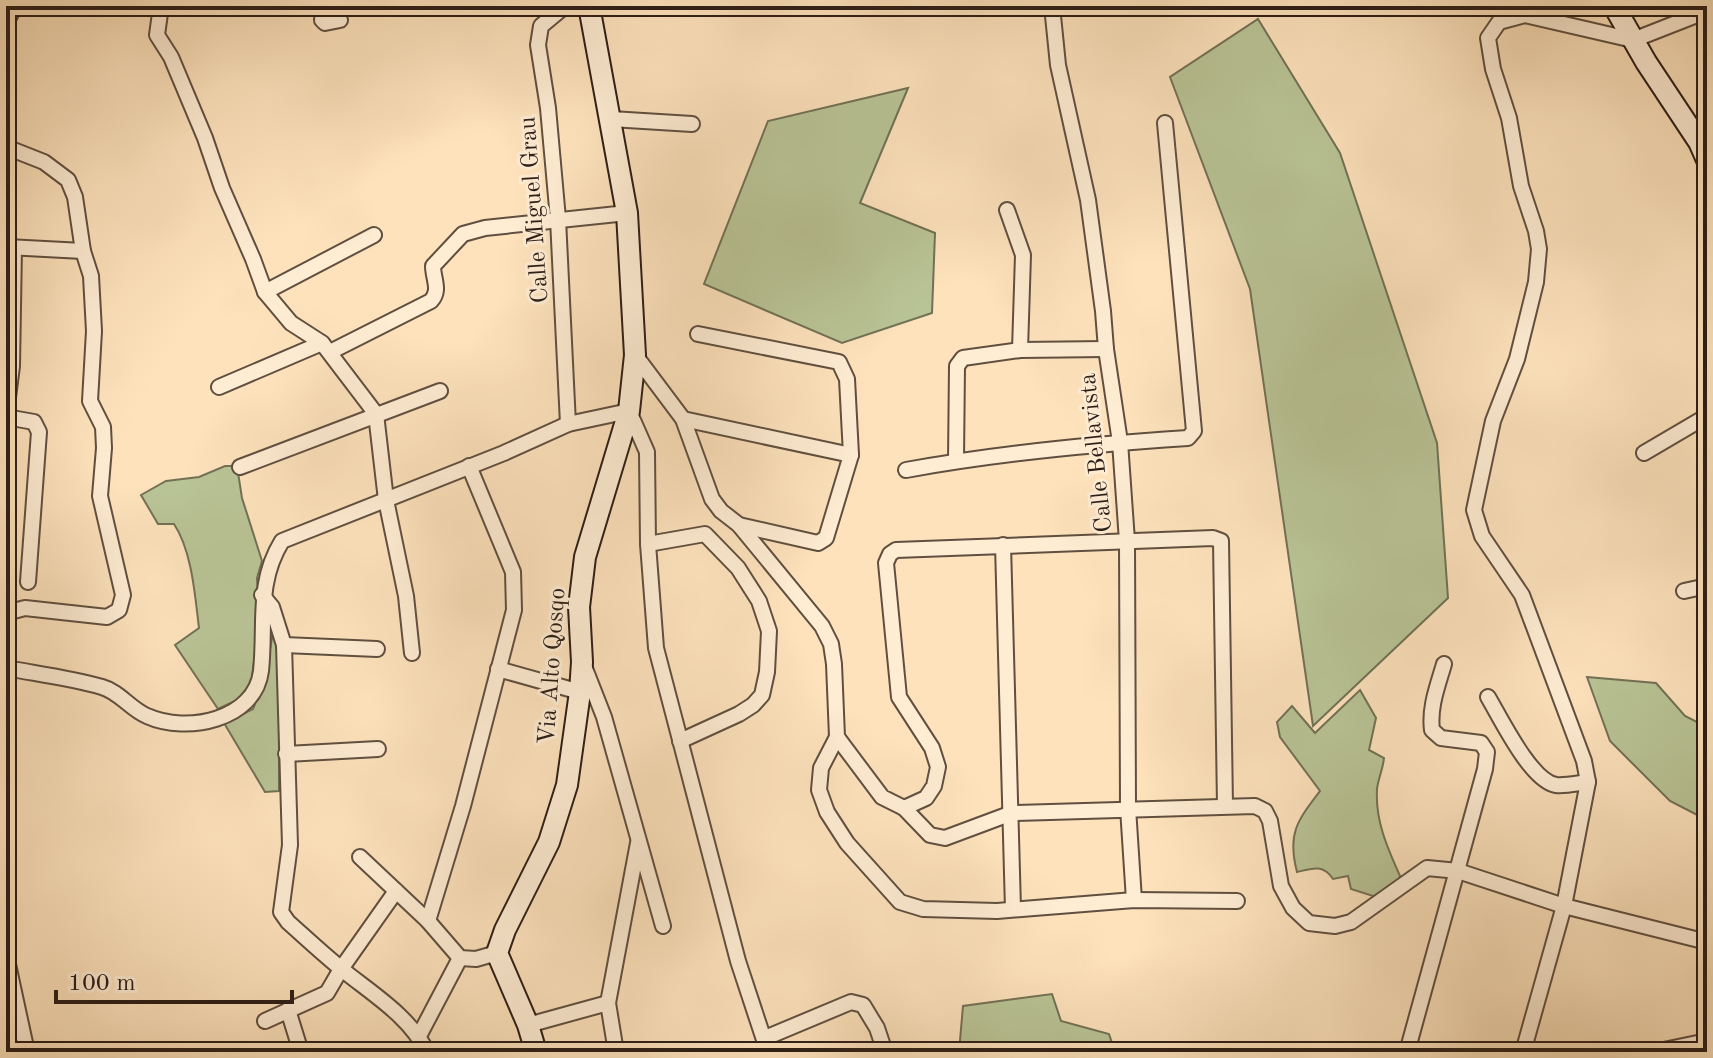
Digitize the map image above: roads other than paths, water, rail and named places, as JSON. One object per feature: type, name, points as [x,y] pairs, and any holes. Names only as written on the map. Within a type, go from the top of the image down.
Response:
[{"type":"street","points":[[6,23],[15,6]]},
{"type":"street","points":[[161,6],[157,35],[171,57],[265,292],[291,323],[326,348],[376,414],[386,500],[406,596],[412,653]]},
{"type":"street","points":[[325,6],[322,20],[325,23],[340,20]]},
{"type":"street","name":"Calle Miguel Grau","points":[[565,6],[541,26],[538,45],[548,108],[558,219],[568,424]]},
{"type":"street","name":"Via Alto Qosqo","points":[[497,953],[505,930],[549,842],[567,785],[580,692],[579,607],[585,557],[629,411],[635,355],[627,213],[589,6]]},
{"type":"street","name":"Calle Bellavista","points":[[1052,6],[1058,65],[1088,200],[1120,442],[1127,541],[1128,808],[1134,900]]},
{"type":"street","points":[[1614,6],[1704,147]]},
{"type":"street","points":[[1523,1052],[1564,906],[1588,782],[1584,761],[1522,595],[1482,536],[1474,510],[1493,421],[1517,359],[1536,282],[1539,249],[1521,186],[1509,118],[1493,69],[1488,38],[1499,22],[1525,15],[1633,40],[1707,11]]},
{"type":"street","points":[[611,119],[692,124]]},
{"type":"street","points":[[906,470],[956,460],[1120,442],[1188,438],[1194,431],[1165,123]]},
{"type":"street","points":[[6,147],[44,162],[68,180],[75,197],[83,251],[91,276],[94,331],[90,401],[104,435],[100,496],[123,595],[119,610],[107,617],[25,608],[6,613]]},
{"type":"street","points":[[1007,210],[1023,255],[1020,350]]},
{"type":"street","points":[[219,387],[326,348],[431,301],[437,289],[433,266],[463,234],[485,228],[627,213]]},
{"type":"street","points":[[265,292],[374,235]]},
{"type":"street","points":[[28,582],[39,432],[34,422],[6,415],[12,366],[10,248],[83,251]]},
{"type":"street","points":[[698,334],[839,362],[847,379],[851,455],[826,538],[818,543],[739,525]]},
{"type":"street","points":[[956,460],[957,366],[963,358],[1020,350],[1106,349]]},
{"type":"street","points":[[635,355],[683,419],[712,499],[721,511],[739,525],[822,626],[831,644],[837,737],[821,768],[819,790],[827,812],[847,843],[900,902],[943,911],[997,911],[1134,900],[1237,901]]},
{"type":"street","points":[[240,467],[440,391]]},
{"type":"street","points":[[6,668],[104,687],[148,717],[172,722],[198,723],[235,711],[249,700],[259,682],[264,643],[262,595],[273,555],[282,541],[568,424],[629,411],[647,452],[648,544],[656,648],[738,961],[766,1045],[851,1002],[863,1005],[877,1028],[885,1052]]},
{"type":"street","points":[[1644,453],[1707,416]]},
{"type":"street","points":[[683,419],[851,455]]},
{"type":"street","points":[[428,921],[463,806],[514,610],[513,572],[469,466]]},
{"type":"street","points":[[648,544],[705,534],[738,568],[759,601],[769,631],[767,672],[762,695],[739,714],[680,741]]},
{"type":"street","points":[[904,808],[926,798],[934,786],[938,767],[932,748],[899,697],[886,563],[890,554],[896,550],[1213,538],[1221,541],[1225,806]]},
{"type":"street","points":[[1003,545],[1013,909]]},
{"type":"street","points":[[1684,591],[1707,586]]},
{"type":"street","points":[[262,595],[272,607],[284,645],[290,845],[281,912],[288,922],[341,969],[391,1008],[419,1036],[427,1052]]},
{"type":"street","points":[[284,645],[377,649]]},
{"type":"street","points":[[582,662],[604,717],[663,926]]},
{"type":"street","points":[[1407,1052],[1458,871],[1487,752],[1481,743],[1441,738],[1432,730],[1430,719],[1444,664]]},
{"type":"street","points":[[498,669],[580,692]]},
{"type":"street","points":[[1488,697],[1541,779],[1557,785],[1588,782]]},
{"type":"street","points":[[837,737],[882,797],[904,808],[930,835],[945,838],[1012,813],[1255,806],[1265,811],[1270,821],[1281,886],[1293,908],[1309,923],[1335,926],[1351,922],[1427,868],[1458,871],[1564,906],[1707,942]]},
{"type":"street","points":[[286,754],[378,749]]},
{"type":"street","points":[[616,1052],[608,1003],[639,839]]},
{"type":"street","points":[[360,857],[428,921],[460,958],[476,959],[497,953],[528,1025],[536,1052]]},
{"type":"street","points":[[265,1021],[327,993],[396,891]]},
{"type":"street","points":[[6,955],[27,1052]]},
{"type":"street","points":[[419,1036],[460,958]]},
{"type":"street","points":[[528,1025],[608,1003]]},
{"type":"street","points":[[288,1010],[301,1052]]},
{"type":"street","points":[[1654,1052],[1707,1041]]}]
